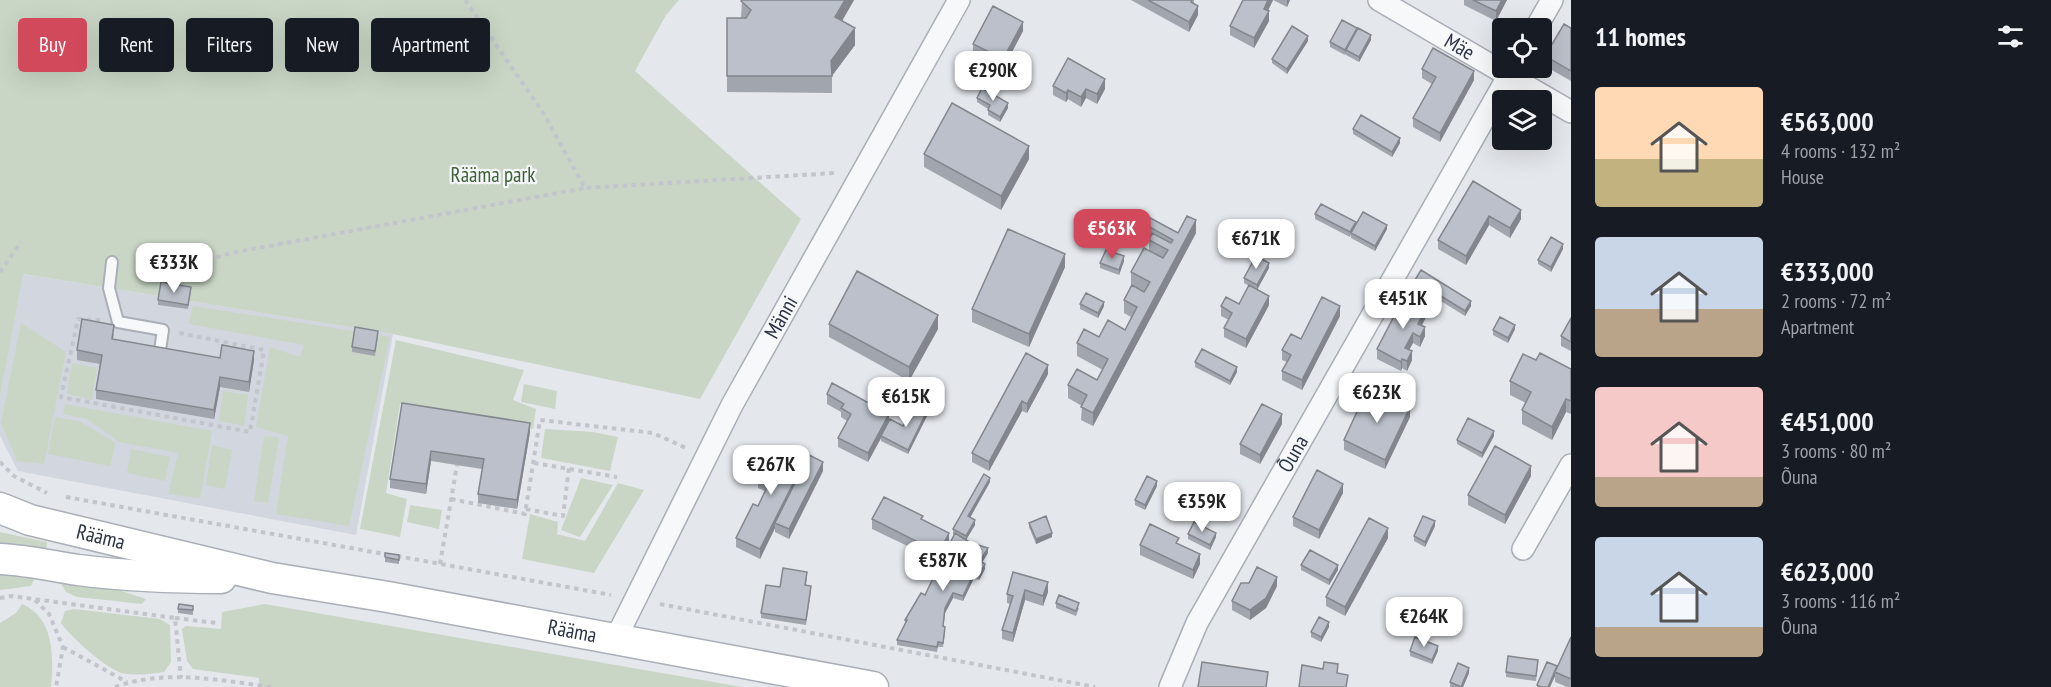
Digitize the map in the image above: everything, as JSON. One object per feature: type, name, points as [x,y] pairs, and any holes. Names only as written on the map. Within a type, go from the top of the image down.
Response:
[{"type":"main road","name":"Rääma","points":[[0,508],[30,520],[272,578],[873,687]]},
{"type":"main road","name":"Rääma","points":[[0,559],[78,570],[150,576],[272,578]]},
{"type":"street","name":"Männi","points":[[615,640],[732,405],[959,0]]},
{"type":"street","name":"Mäe","points":[[1379,0],[1492,62]]},
{"type":"street","points":[[1542,18],[1552,0]]},
{"type":"street","name":"Õuna","points":[[1170,687],[1197,623],[1508,78]]},
{"type":"street","name":"Mäe","points":[[1520,78],[1571,112]]},
{"type":"street","points":[[1523,549],[1571,465]]},
{"type":"lane","points":[[112,262],[109,288],[118,322],[163,330],[159,357]]},
{"type":"path","points":[[465,0],[542,111],[585,188]]},
{"type":"path","points":[[165,274],[231,254],[585,188],[863,171]]},
{"type":"path","points":[[0,272],[21,242]]},
{"type":"path","points":[[118,322],[78,319],[62,397],[250,432],[264,350],[163,330]]},
{"type":"path","points":[[451,499],[525,514],[540,420],[653,433],[706,458]]},
{"type":"path","points":[[0,462],[14,476],[43,492],[55,495],[636,599],[1095,687]]},
{"type":"path","points":[[534,463],[617,477]]},
{"type":"path","points":[[440,564],[457,465]]},
{"type":"path","points":[[526,508],[563,516],[569,468]]},
{"type":"path","points":[[0,598],[12,596],[217,623]]},
{"type":"path","points":[[35,600],[49,614],[63,647],[56,687]]},
{"type":"path","points":[[176,618],[181,678]]},
{"type":"path","points":[[63,647],[128,682]]},
{"type":"path","points":[[115,687],[145,678],[200,677],[271,687]]},
{"type":"shaded area","points":[[22,274],[393,334],[356,535],[18,471],[0,436],[0,397]]},
{"type":"green space","name":"Rääma park","points":[[0,0],[679,0],[666,15],[635,71],[801,219],[700,399],[393,334],[23,274],[0,397]]},
{"type":"green space","points":[[193,306],[390,337],[349,526],[276,514],[288,436],[256,427],[270,347],[300,357],[304,345],[189,324]]},
{"type":"green space","points":[[21,323],[66,352],[44,464],[17,461],[1,423]]},
{"type":"green space","points":[[396,340],[524,370],[513,400],[536,409],[533,429],[400,404],[386,493],[407,499],[400,537],[360,529]]},
{"type":"green space","points":[[72,363],[97,368],[92,400],[67,394]]},
{"type":"green space","points":[[524,384],[557,391],[555,409],[521,402]]},
{"type":"green space","points":[[223,391],[248,395],[244,426],[219,421]]},
{"type":"green space","points":[[65,404],[212,431],[200,498],[168,494],[178,453],[119,442],[87,419],[63,414]]},
{"type":"green space","points":[[55,417],[79,421],[116,443],[110,466],[48,454]]},
{"type":"green space","points":[[545,429],[593,432],[618,437],[610,471],[541,458]]},
{"type":"green space","points":[[264,436],[279,438],[268,503],[254,501]]},
{"type":"green space","points":[[212,445],[232,450],[225,489],[206,485]]},
{"type":"green space","points":[[131,449],[170,457],[165,481],[127,473]]},
{"type":"green space","points":[[581,478],[613,485],[580,537],[561,530]]},
{"type":"green space","points":[[618,483],[644,490],[594,573],[522,559],[530,514],[558,522],[557,534],[585,541]]},
{"type":"green space","points":[[410,505],[442,510],[439,529],[407,522]]},
{"type":"green space","points":[[0,532],[47,542],[46,554],[0,549]]},
{"type":"green space","points":[[0,570],[37,574],[31,586],[0,590]]},
{"type":"green space","points":[[64,575],[88,580],[146,599],[142,604],[77,597],[66,592],[61,584]]},
{"type":"green space","points":[[22,604],[33,610],[40,618],[50,639],[51,687],[0,687],[0,623],[16,613]]},
{"type":"green space","points":[[265,604],[742,687],[259,687],[259,678],[193,669],[187,661],[182,629],[186,626],[221,629],[222,612]]},
{"type":"green space","points":[[74,609],[160,619],[170,625],[171,662],[164,672],[132,674],[115,670],[89,652],[61,623],[65,611]]},
{"type":"building","points":[[742,0],[845,0],[835,17],[855,28],[831,61],[832,76],[727,76],[727,18],[746,18],[751,10]]},
{"type":"building","points":[[1148,0],[1192,0],[1191,2],[1198,6],[1189,22]]},
{"type":"building","points":[[1243,0],[1268,0],[1264,9],[1269,11],[1254,38],[1230,26]]},
{"type":"building","points":[[1473,0],[1502,0],[1496,11]]},
{"type":"building","points":[[993,6],[1023,22],[1003,59],[973,44]]},
{"type":"building","points":[[1342,20],[1357,28],[1345,50],[1330,42]]},
{"type":"building","points":[[1564,24],[1571,28],[1571,71],[1552,60],[1552,44]]},
{"type":"building","points":[[1292,26],[1308,36],[1287,69],[1272,59]]},
{"type":"building","points":[[1358,28],[1371,35],[1359,57],[1346,50]]},
{"type":"building","points":[[1433,48],[1474,71],[1440,133],[1413,118],[1436,77],[1422,69]]},
{"type":"building","points":[[1068,58],[1105,79],[1097,94],[1086,89],[1081,97],[1053,86]]},
{"type":"building","points":[[982,88],[1008,103],[1000,117],[988,110],[990,105],[977,98]]},
{"type":"building","points":[[952,103],[1029,146],[1001,196],[924,154]]},
{"type":"building","points":[[1361,115],[1400,138],[1392,152],[1353,129]]},
{"type":"building","points":[[1473,181],[1521,210],[1510,228],[1489,216],[1466,256],[1438,240]]},
{"type":"building","points":[[1321,204],[1356,222],[1350,232],[1315,214]]},
{"type":"building","points":[[1363,212],[1387,225],[1375,246],[1351,233]]},
{"type":"building","points":[[1141,213],[1178,233],[1187,216],[1196,220],[1093,413],[1081,407],[1087,395],[1068,385],[1077,369],[1097,380],[1108,359],[1077,343],[1084,329],[1099,337],[1108,320],[1125,330],[1137,307],[1124,300],[1132,285],[1144,292],[1150,282],[1131,272],[1144,248],[1163,258],[1168,250],[1149,240],[1152,233],[1171,243],[1173,240],[1146,225],[1148,220],[1140,216]]},
{"type":"building","points":[[1008,229],[1065,254],[1029,334],[972,309]]},
{"type":"building","points":[[1551,237],[1563,244],[1551,267],[1538,260]]},
{"type":"building","points":[[1106,250],[1124,256],[1119,270],[1100,263]]},
{"type":"building","points":[[1256,256],[1269,263],[1257,285],[1244,278]]},
{"type":"building","points":[[1421,270],[1471,301],[1465,311],[1415,280]]},
{"type":"building","points":[[857,271],[938,315],[909,367],[829,324]]},
{"type":"building","points":[[161,282],[191,287],[188,305],[158,300]]},
{"type":"building","points":[[1249,285],[1269,296],[1246,339],[1224,328],[1232,313],[1221,306],[1226,297],[1239,304]]},
{"type":"building","points":[[1086,293],[1104,302],[1098,313],[1080,304]]},
{"type":"building","points":[[1322,297],[1340,306],[1302,380],[1282,371],[1291,355],[1282,350],[1291,334],[1301,339]]},
{"type":"building","points":[[1404,297],[1426,308],[1418,324],[1425,327],[1420,337],[1413,333],[1405,348],[1412,351],[1407,361],[1402,359],[1401,362],[1377,349]]},
{"type":"building","points":[[1500,317],[1515,325],[1508,338],[1493,330]]},
{"type":"building","points":[[1571,318],[1571,342],[1561,336]]},
{"type":"building","points":[[82,319],[114,325],[112,339],[220,358],[222,345],[254,351],[249,382],[220,377],[214,410],[96,390],[102,355],[77,350]]},
{"type":"building","points":[[355,327],[378,331],[375,351],[352,347]]},
{"type":"building","points":[[1202,349],[1237,367],[1230,381],[1195,362]]},
{"type":"building","points":[[1026,353],[1048,365],[1027,404],[1022,401],[989,462],[972,453]]},
{"type":"building","points":[[1540,353],[1571,369],[1571,401],[1566,399],[1552,427],[1522,410],[1531,392],[1510,381],[1523,354],[1536,360]]},
{"type":"building","points":[[832,383],[889,414],[868,453],[838,438],[851,414],[841,408],[844,404],[827,394]]},
{"type":"building","points":[[1368,388],[1410,407],[1385,460],[1344,440]]},
{"type":"building","points":[[402,403],[530,423],[517,500],[478,494],[484,459],[431,451],[426,484],[390,479]]},
{"type":"building","points":[[915,403],[928,409],[908,450],[881,436],[890,419],[903,426]]},
{"type":"building","points":[[1262,404],[1282,414],[1260,455],[1240,444]]},
{"type":"building","points":[[1468,418],[1494,431],[1482,453],[1457,440]]},
{"type":"building","points":[[1495,446],[1531,466],[1505,515],[1468,495]]},
{"type":"building","points":[[773,448],[797,459],[801,451],[808,454],[760,549],[736,538],[753,504],[758,506],[769,483],[758,478]]},
{"type":"building","points":[[809,455],[823,462],[789,529],[775,523]]},
{"type":"building","points":[[1317,470],[1343,484],[1319,530],[1293,517]]},
{"type":"building","points":[[984,474],[990,478],[968,516],[975,520],[966,536],[953,529]]},
{"type":"building","points":[[1147,476],[1157,481],[1145,505],[1135,500]]},
{"type":"building","points":[[884,497],[923,516],[921,519],[949,533],[934,563],[918,556],[924,545],[872,519]]},
{"type":"building","points":[[1046,516],[1052,533],[1036,539],[1029,523]]},
{"type":"building","points":[[1423,516],[1435,521],[1425,542],[1414,536]]},
{"type":"building","points":[[1369,518],[1388,528],[1345,607],[1326,597]]},
{"type":"building","points":[[1194,522],[1216,533],[1210,545],[1188,534]]},
{"type":"building","points":[[1150,524],[1179,538],[1176,543],[1200,554],[1193,570],[1140,545]]},
{"type":"building","points":[[955,533],[971,543],[988,548],[980,561],[985,564],[979,575],[974,573],[963,596],[953,593],[945,608],[943,643],[938,642],[937,647],[897,640],[907,620],[905,620],[921,593],[925,595]]},
{"type":"building","points":[[1310,550],[1338,565],[1329,580],[1301,565]]},
{"type":"building","points":[[385,553],[399,555],[399,560],[385,557]]},
{"type":"building","points":[[1257,567],[1277,577],[1266,598],[1250,610],[1232,601],[1241,583],[1249,583]]},
{"type":"building","points":[[783,568],[807,572],[805,585],[811,586],[806,620],[761,613],[766,585],[780,587]]},
{"type":"building","points":[[1013,572],[1048,582],[1043,596],[1025,590],[1013,633],[1002,630],[1013,596],[1007,594]]},
{"type":"building","points":[[1059,595],[1079,603],[1076,611],[1056,603]]},
{"type":"building","points":[[179,604],[193,606],[193,610],[178,609]]},
{"type":"building","points":[[1319,617],[1329,622],[1321,637],[1311,632]]},
{"type":"building","points":[[1415,637],[1438,646],[1432,660],[1410,651]]},
{"type":"building","points":[[1571,637],[1571,679],[1555,672]]},
{"type":"building","points":[[1508,656],[1538,660],[1536,676],[1506,672]]},
{"type":"building","points":[[1202,662],[1268,672],[1266,687],[1198,687]]},
{"type":"building","points":[[1324,662],[1338,664],[1337,673],[1348,675],[1346,687],[1299,687],[1302,665],[1323,669]]},
{"type":"building","points":[[1547,662],[1557,666],[1548,687],[1541,687],[1537,685]]},
{"type":"building","points":[[1458,663],[1469,668],[1461,687],[1450,682]]}]
